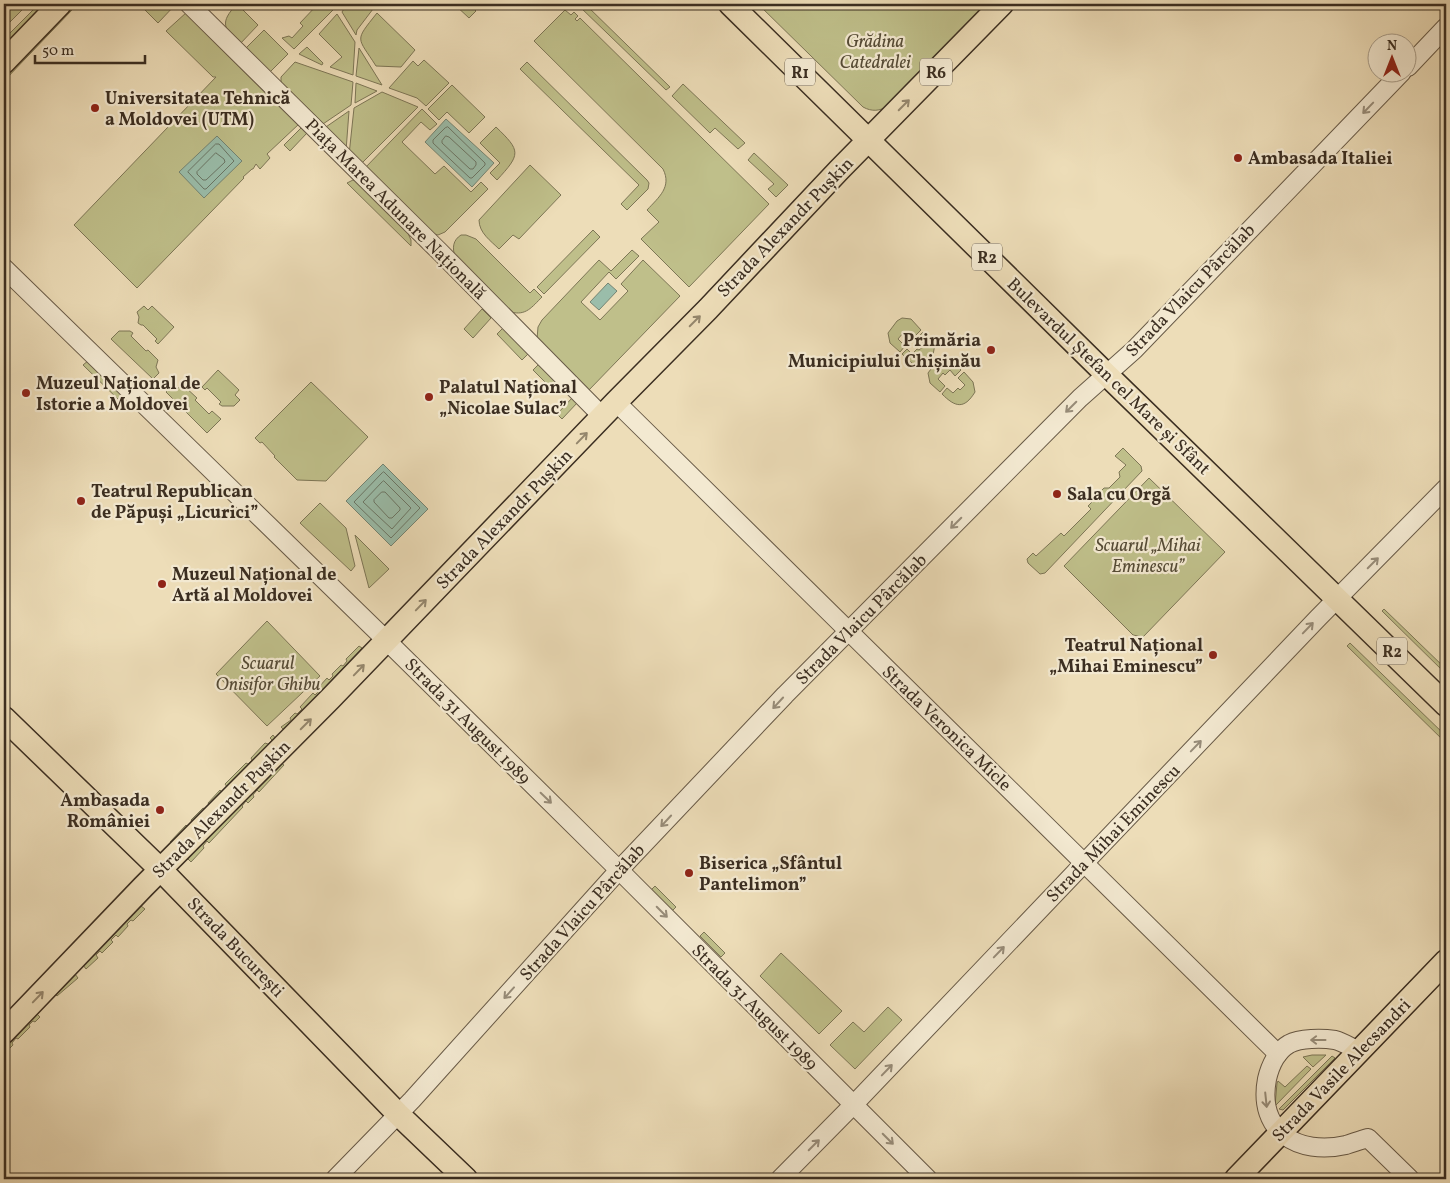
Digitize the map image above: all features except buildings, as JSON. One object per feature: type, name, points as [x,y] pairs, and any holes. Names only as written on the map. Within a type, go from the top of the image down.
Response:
[{"type":"main road","points":[[4,62],[60,4]]},
{"type":"main road","name":"Bulevardul Ștefan cel Mare și Sfânt","points":[[730,4],[1446,705]]},
{"type":"main road","name":"Strada Alexandr Pușkin","points":[[4,1032],[387,641],[1002,4]]},
{"type":"main road","name":"Strada București","points":[[4,718],[161,870],[398,1114],[466,1179]]},
{"type":"main road","name":"Strada Vasile Alecsandri","points":[[1236,1179],[1446,960]]},
{"type":"street","name":"Piața Marea Adunare Națională","points":[[189,4],[431,243],[609,409]]},
{"type":"street","points":[[1418,56],[1446,27]]},
{"type":"street","name":"Strada Vlaicu Pârcălab","points":[[335,1179],[398,1114],[620,870],[779,702],[1080,398],[1134,350],[1392,82]]},
{"type":"street","name":"Strada 31 August 1989","points":[[4,268],[620,870],[928,1179]]},
{"type":"street","name":"Strada Veronica Micle","points":[[609,409],[849,631],[1278,1054]]},
{"type":"street","name":"Strada Mihai Eminescu","points":[[780,1179],[854,1105],[1338,598],[1446,488]]},
{"type":"street","points":[[1359,1051],[1336,1040],[1305,1040],[1290,1044],[1278,1054],[1268,1076],[1265,1091],[1266,1106],[1271,1123],[1280,1134],[1292,1141],[1311,1147],[1345,1145],[1368,1138],[1410,1179]]},
{"type":"green space","points":[[4,4],[28,4],[4,28]]},
{"type":"green space","points":[[39,4],[44,4],[4,45],[4,39]]},
{"type":"green space","points":[[139,4],[176,4],[158,23]]},
{"type":"green space","points":[[237,4],[258,25],[239,45],[227,30],[226,25],[228,16]]},
{"type":"green space","points":[[318,4],[339,4],[294,49],[282,38],[289,36],[292,38],[303,26],[300,23]]},
{"type":"green space","points":[[347,4],[369,4],[373,9],[357,30],[356,35],[342,12]]},
{"type":"green space","points":[[454,4],[469,4],[476,11],[469,18]]},
{"type":"green space","points":[[585,4],[670,87],[666,90],[579,6]]},
{"type":"green space","name":"Grădina Catedralei","points":[[758,4],[988,4],[888,106],[882,109],[870,110],[863,107]]},
{"type":"green space","points":[[69,7],[72,10],[4,81],[4,75]]},
{"type":"green space","points":[[565,10],[571,15],[574,12],[578,16],[575,19],[577,21],[580,18],[769,204],[689,287],[641,239],[659,222],[647,210],[660,196],[665,186],[666,181],[663,169],[534,41]]},
{"type":"green space","points":[[187,12],[299,124],[267,154],[270,158],[260,169],[256,164],[137,288],[74,225],[216,77],[213,77],[166,31]]},
{"type":"green space","points":[[377,13],[415,50],[401,67],[376,66],[362,44],[361,39],[364,29]]},
{"type":"green space","points":[[337,14],[355,42],[353,75],[330,67],[342,57],[319,34]]},
{"type":"green space","points":[[264,30],[288,54],[267,75],[243,51]]},
{"type":"green space","points":[[307,47],[323,63],[322,65],[299,54]]},
{"type":"green space","points":[[359,48],[382,85],[356,76]]},
{"type":"green space","points":[[424,60],[449,83],[426,106],[417,98],[389,88],[413,61],[418,66]]},
{"type":"green space","points":[[295,62],[353,82],[351,105],[320,126],[281,86],[281,77]]},
{"type":"green space","points":[[527,62],[647,180],[649,183],[648,189],[627,210],[621,204],[639,185],[520,69]]},
{"type":"green space","points":[[356,83],[377,91],[355,103]]},
{"type":"green space","points":[[683,84],[745,143],[738,149],[715,128],[710,133],[672,96]]},
{"type":"green space","points":[[452,85],[485,117],[469,133],[447,112],[439,120],[428,109]]},
{"type":"green space","points":[[382,92],[418,107],[360,165],[349,155],[354,108]]},
{"type":"green space","points":[[422,109],[437,124],[430,130],[421,122],[402,142],[435,174],[444,166],[471,192],[481,182],[488,189],[445,232],[438,235],[431,233],[364,169]]},
{"type":"green space","points":[[349,111],[346,151],[323,129]]},
{"type":"green space","points":[[496,127],[514,147],[515,153],[510,164],[497,180],[490,173],[500,163],[480,143]]},
{"type":"green space","points":[[301,128],[307,133],[290,151],[284,145]]},
{"type":"green space","points":[[754,153],[788,185],[776,197],[768,189],[774,184],[748,160]]},
{"type":"green space","points":[[530,165],[561,195],[519,239],[513,235],[499,249],[483,233],[479,220]]},
{"type":"green space","points":[[353,180],[406,229],[411,240],[411,246],[347,183]]},
{"type":"green space","points":[[593,230],[600,237],[544,294],[537,287]]},
{"type":"green space","points":[[461,235],[476,239],[530,293],[534,289],[542,297],[525,312],[511,312],[455,256],[454,244]]},
{"type":"green space","points":[[632,250],[639,256],[616,279],[609,272],[581,302],[600,320],[628,291],[621,284],[643,260],[680,296],[588,391],[537,339],[538,327],[542,320],[599,260],[611,271]]},
{"type":"green space","points":[[144,306],[148,310],[152,306],[174,327],[158,344],[155,341],[157,339],[143,325],[138,323],[139,317],[137,312]]},
{"type":"green space","points":[[482,309],[491,318],[473,338],[464,329]]},
{"type":"green space","points":[[902,318],[911,319],[921,330],[915,336],[910,331],[905,335],[903,333],[898,339],[905,346],[900,352],[890,343],[888,333],[897,321]]},
{"type":"green space","points":[[503,328],[528,354],[522,360],[497,334]]},
{"type":"green space","points":[[119,331],[130,331],[133,333],[131,336],[158,360],[156,367],[159,373],[153,379],[111,339]]},
{"type":"green space","points":[[923,332],[935,344],[933,355],[923,364],[913,364],[902,354],[907,349],[912,354],[925,345],[917,338]]},
{"type":"green space","points":[[942,358],[951,360],[961,370],[955,376],[950,370],[945,375],[943,373],[938,379],[945,386],[940,392],[930,383],[928,373],[937,361]]},
{"type":"green space","points":[[89,360],[131,402],[126,407],[83,365]]},
{"type":"green space","points":[[539,364],[564,389],[558,395],[533,370]]},
{"type":"green space","points":[[218,370],[239,390],[235,395],[240,400],[234,406],[222,406],[219,404],[221,402],[207,388],[205,390],[202,387]]},
{"type":"green space","points":[[964,372],[973,382],[975,392],[967,402],[959,405],[951,402],[942,394],[947,388],[953,393],[965,385],[958,378]]},
{"type":"green space","points":[[311,382],[368,437],[326,481],[297,480],[262,442],[260,443],[255,438]]},
{"type":"green space","points":[[172,386],[178,388],[184,386],[197,398],[195,400],[209,414],[212,411],[221,419],[207,433],[166,392]]},
{"type":"green space","points":[[573,397],[578,402],[562,419],[557,414]]},
{"type":"green space","points":[[1123,448],[1141,466],[1142,471],[1045,573],[1040,574],[1028,563],[1027,559],[1033,553],[1036,556],[1061,533],[1064,536],[1091,509],[1088,506],[1096,496],[1104,488],[1109,488],[1120,477],[1119,472],[1126,465],[1115,456]]},
{"type":"green space","name":"Scuarul „Mihai Eminescu”","points":[[1149,478],[1225,552],[1143,637],[1133,635],[1064,566]]},
{"type":"green space","points":[[320,503],[346,528],[355,566],[351,571],[300,523]]},
{"type":"green space","points":[[355,535],[389,569],[369,588]]},
{"type":"green space","points":[[1384,609],[1446,669],[1446,674],[1382,611]]},
{"type":"green space","name":"Scuarul Onisifor Ghibu","points":[[267,621],[320,676],[267,726],[216,674]]},
{"type":"green space","points":[[1350,643],[1446,736],[1446,743],[1347,646]]},
{"type":"green space","points":[[359,646],[362,648],[284,730],[281,727],[291,720],[290,718],[295,713],[297,714],[302,709],[300,707],[313,693],[315,695],[320,690],[318,688],[327,678],[329,680],[333,676],[332,674],[341,665],[343,666],[347,661],[346,659]]},
{"type":"green space","points":[[273,735],[276,739],[173,845],[170,842],[186,825],[188,827],[192,822],[191,820],[203,808],[205,809],[209,805],[208,803],[220,790],[222,792],[227,787],[225,784],[246,763],[248,764],[252,760],[251,758],[265,743],[268,744],[272,740],[270,738]]},
{"type":"green space","points":[[280,762],[284,765],[259,792],[257,790],[253,795],[254,797],[248,803],[246,801],[243,807],[209,843],[207,841],[203,846],[204,848],[191,862],[187,858]]},
{"type":"green space","points":[[655,886],[676,907],[672,911],[651,890]]},
{"type":"green space","points":[[141,906],[145,909],[133,921],[131,920],[127,924],[128,926],[118,937],[116,935],[111,940],[113,942],[102,953],[100,951],[96,955],[98,958],[86,969],[83,965]]},
{"type":"green space","points":[[704,932],[725,953],[721,957],[700,936]]},
{"type":"green space","points":[[781,953],[842,1011],[819,1034],[760,976]]},
{"type":"green space","points":[[75,974],[78,978],[57,996],[55,994]]},
{"type":"green space","points":[[888,1007],[902,1020],[855,1069],[830,1045],[853,1022],[864,1032]]},
{"type":"green space","points":[[37,1014],[40,1017],[29,1025],[30,1027],[18,1039],[16,1038],[12,1043],[13,1045],[4,1054],[4,1048]]},
{"type":"green space","points":[[1326,1055],[1313,1067],[1303,1057]]},
{"type":"green space","points":[[1332,1056],[1335,1058],[1283,1110],[1279,1109]]},
{"type":"green space","points":[[1307,1066],[1311,1069],[1275,1106],[1278,1081],[1285,1087]]},
{"type":"water","points":[[446,119],[494,163],[472,187],[425,142]]},
{"type":"water","points":[[217,136],[242,161],[204,198],[179,172]]},
{"type":"water","points":[[608,283],[617,291],[599,310],[590,302]]},
{"type":"water","points":[[383,464],[428,509],[391,546],[346,501]]},
{"type":"place","name":"Universitatea Tehnică a Moldovei (UTM)","points":[[95,108]]},
{"type":"place","name":"Ambasada Italiei","points":[[1238,158]]},
{"type":"place","name":"Primăria Municipiului Chișinău","points":[[991,350]]},
{"type":"place","name":"Muzeul Național de Istorie a Moldovei","points":[[26,393]]},
{"type":"place","name":"Palatul Național „Nicolae Sulac”","points":[[429,397]]},
{"type":"place","name":"Sala cu Orgă","points":[[1057,494]]},
{"type":"place","name":"Teatrul Republican de Păpuși „Licurici”","points":[[81,501]]},
{"type":"place","name":"Muzeul Național de Artă al Moldovei","points":[[162,584]]},
{"type":"place","name":"Teatrul Național „Mihai Eminescu”","points":[[1213,655]]},
{"type":"place","name":"Ambasada României","points":[[160,810]]},
{"type":"place","name":"Biserica „Sfântul Pantelimon”","points":[[689,873]]}]
